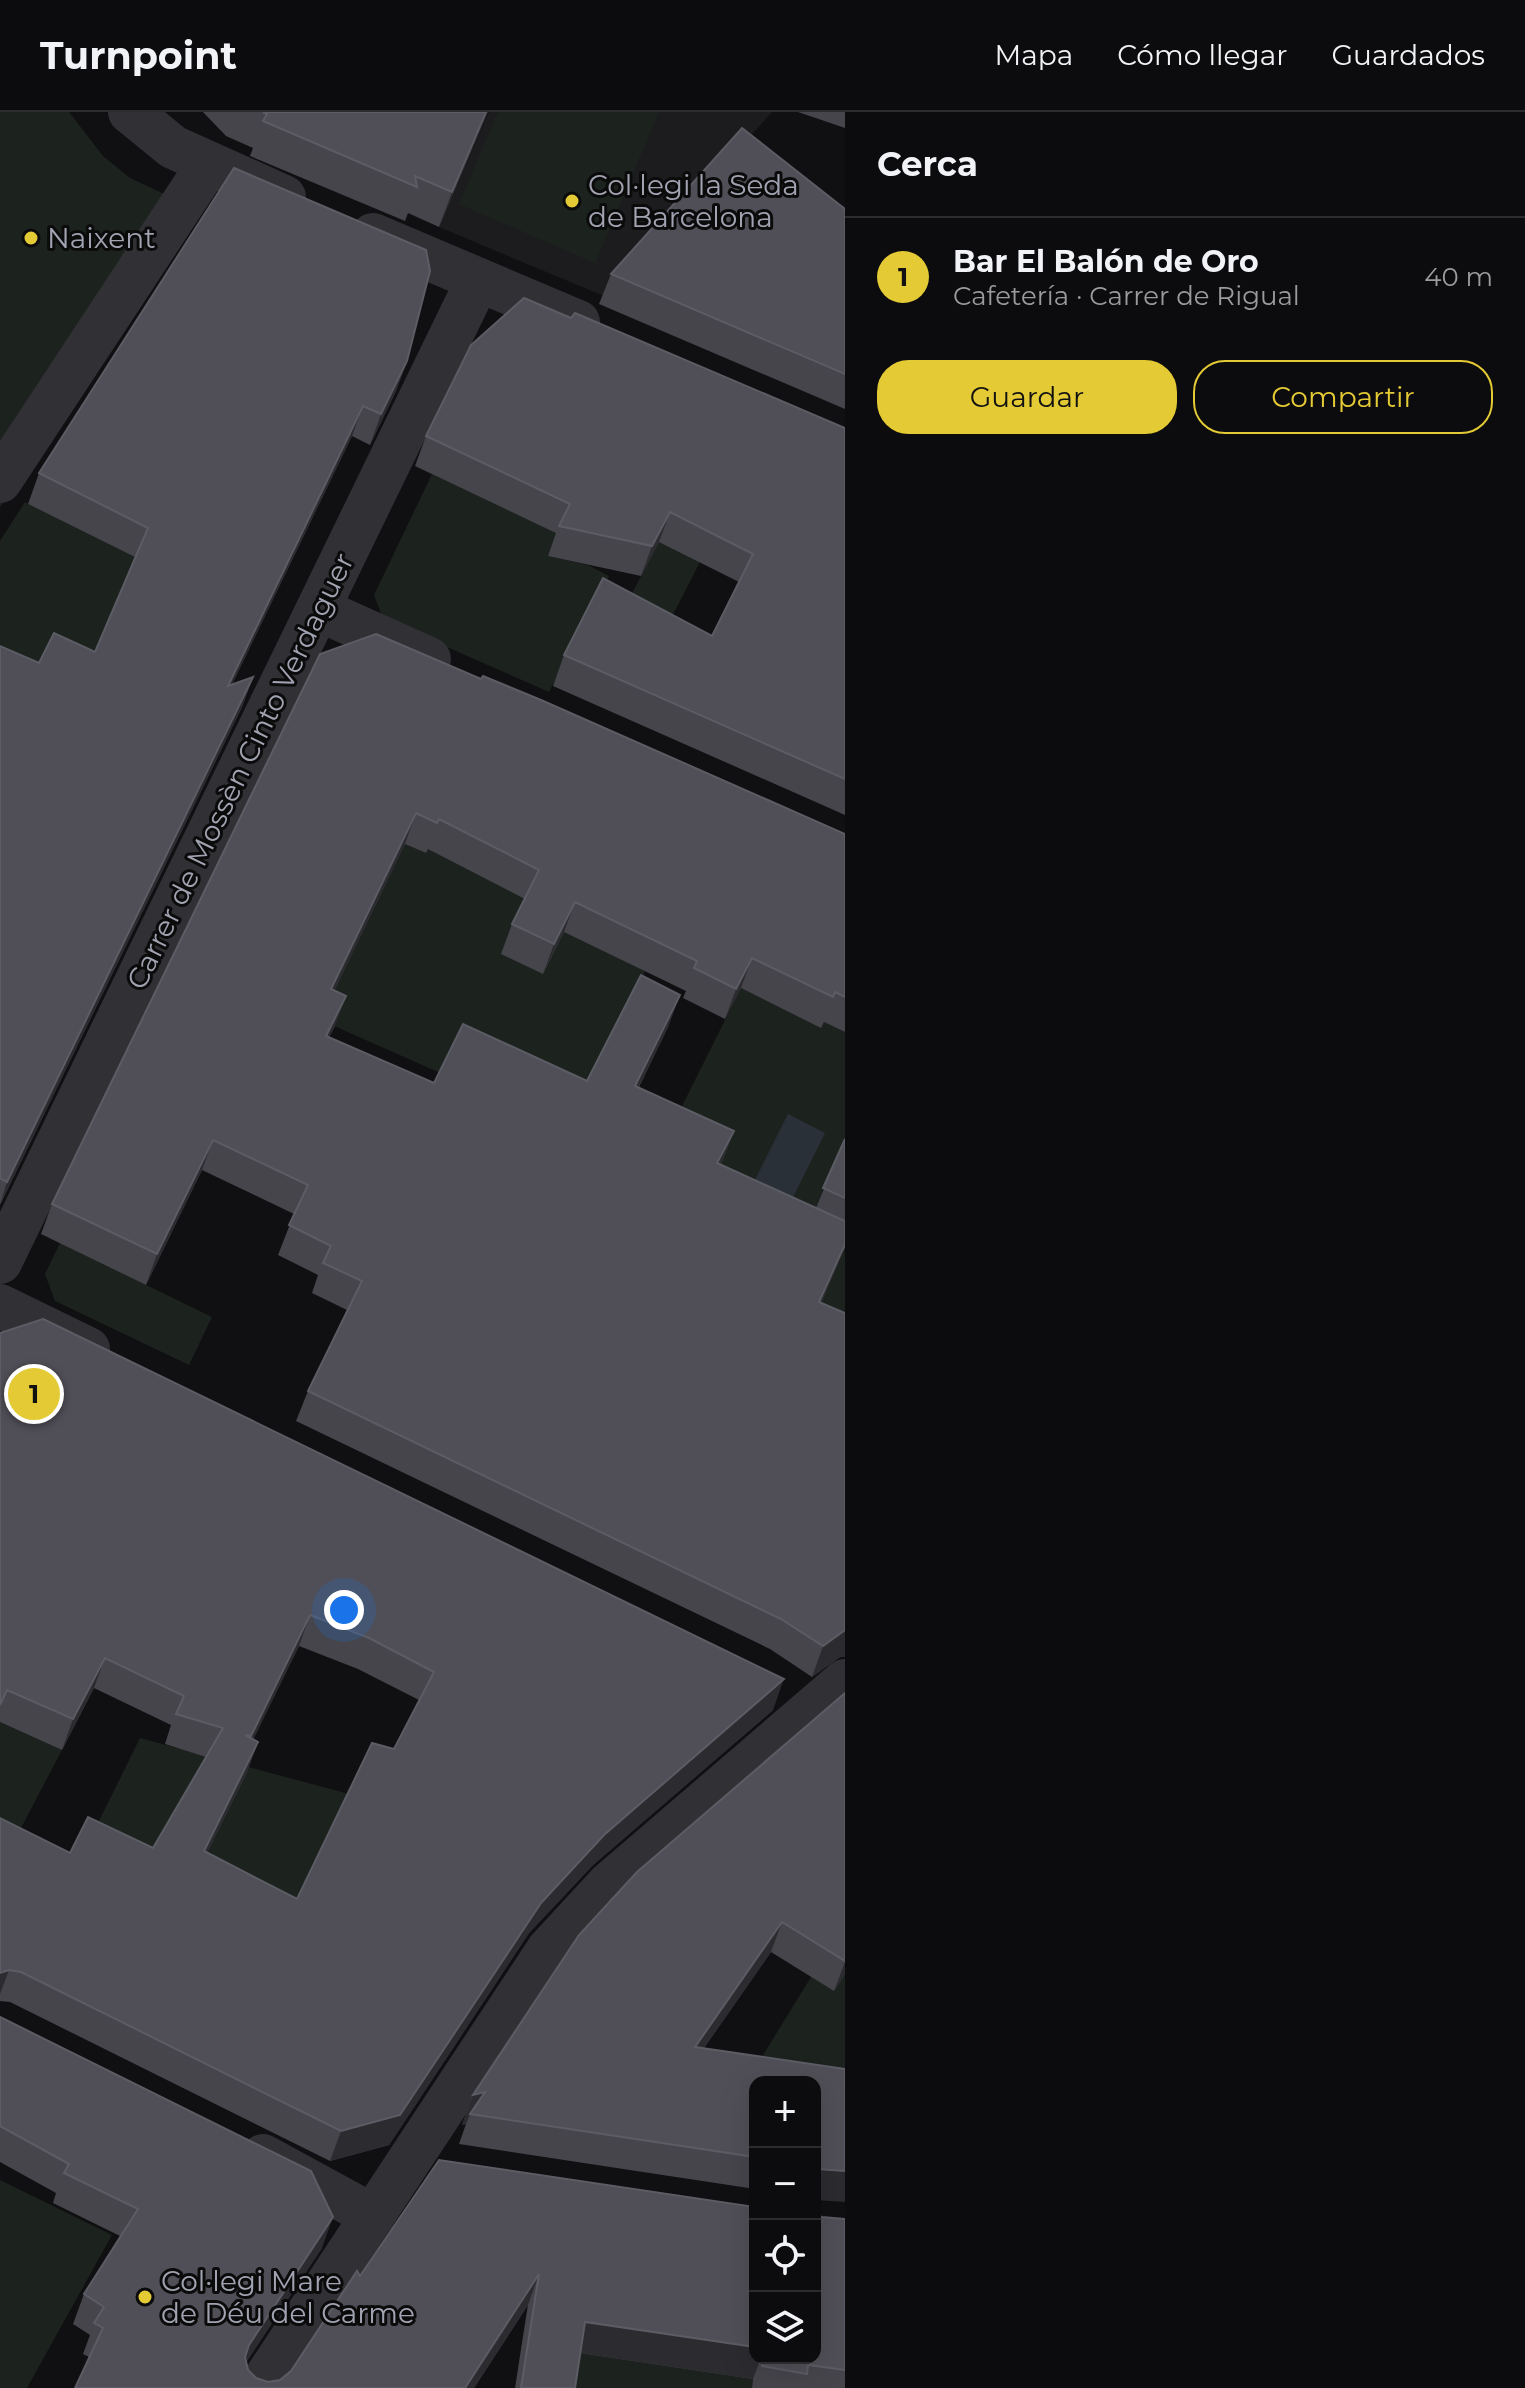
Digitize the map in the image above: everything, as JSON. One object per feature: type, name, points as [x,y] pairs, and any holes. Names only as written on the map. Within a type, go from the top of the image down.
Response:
[{"type":"street","points":[[130,112],[173,147],[208,165],[610,336]]},
{"type":"street","points":[[0,481],[208,165]]},
{"type":"street","name":"Carrer de Mossèn Cinto Verdaguer","points":[[0,1262],[478,280]]},
{"type":"street","points":[[320,610],[464,674]]},
{"type":"street","points":[[0,1306],[131,1369]]},
{"type":"street","points":[[259,2388],[373,2216],[429,2164],[548,1950],[576,1916],[796,1697],[845,1681]]},
{"type":"street","points":[[226,2137],[311,2179],[373,2216]]},
{"type":"shaded area","points":[[0,112],[69,112],[103,156],[130,178],[201,211],[0,507]]},
{"type":"shaded area","name":"Col·legi la Seda de Barcelona","points":[[489,112],[772,112],[606,297],[439,227]]},
{"type":"shaded area","points":[[498,112],[659,112],[595,263],[459,204]]},
{"type":"shaded area","points":[[432,474],[529,520],[579,494],[548,556],[588,565],[609,576],[549,692],[383,619],[374,595]]},
{"type":"shaded area","points":[[25,502],[195,586],[84,682],[0,681],[0,541]]},
{"type":"shaded area","points":[[675,510],[716,531],[644,671],[603,650]]},
{"type":"shaded area","points":[[445,814],[578,904],[645,972],[567,1129],[300,1011],[353,951],[405,844],[426,853]]},
{"type":"shaded area","points":[[741,988],[821,1027],[824,1022],[845,1032],[845,1173],[827,1289],[845,1249],[845,1348],[667,1136]]},
{"type":"shaded area","points":[[788,1114],[825,1133],[782,1219],[745,1200]]},
{"type":"shaded area","points":[[60,1243],[212,1317],[189,1365],[55,1301],[45,1274]]},
{"type":"shaded area","points":[[0,1722],[62,1750],[0,1868]]},
{"type":"shaded area","points":[[140,1738],[413,1811],[291,1931],[143,1878],[84,1851]]},
{"type":"shaded area","points":[[845,1974],[845,2101],[821,2086],[821,2076],[750,2076],[811,1977]]},
{"type":"shaded area","points":[[0,2180],[112,2235],[27,2388],[0,2388]]},
{"type":"shaded area","points":[[529,2297],[753,2379],[752,2388],[569,2388],[519,2361]]},
{"type":"building","points":[[263,112],[486,112],[452,192],[415,176],[417,187],[263,121],[267,114]]},
{"type":"building","points":[[742,128],[845,209],[845,374],[611,274]]},
{"type":"building","points":[[234,168],[426,250],[430,271],[407,361],[381,414],[363,406],[228,686],[253,677],[7,1182],[0,1178],[0,646],[39,663],[54,633],[95,652],[148,528],[39,473]]},
{"type":"building","points":[[524,298],[571,318],[575,313],[845,428],[845,779],[564,655],[603,578],[712,636],[753,554],[670,512],[652,546],[559,526],[570,504],[426,436],[471,345]]},
{"type":"building","points":[[376,634],[481,679],[483,676],[541,700],[845,834],[845,997],[835,992],[833,997],[752,958],[736,989],[694,968],[697,961],[575,902],[554,944],[512,924],[539,870],[439,819],[437,823],[416,813],[331,989],[346,996],[326,1036],[434,1083],[463,1024],[587,1081],[641,975],[680,995],[635,1086],[734,1131],[717,1163],[845,1221],[845,1244],[819,1302],[845,1313],[845,1630],[823,1646],[781,1619],[308,1391],[362,1281],[323,1263],[331,1246],[289,1225],[308,1185],[213,1140],[157,1254],[52,1204],[320,654]]},
{"type":"building","points":[[845,1139],[845,1198],[823,1188]]},
{"type":"building","points":[[43,1319],[784,1679],[604,1835],[541,1903],[400,2115],[341,2131],[21,1972],[9,1970],[0,1973],[0,1818],[70,1853],[88,1817],[153,1848],[223,1728],[176,1714],[184,1696],[105,1658],[73,1719],[7,1690],[0,1705],[0,1333]],"holes":[[[310,1615],[369,1638],[434,1672],[394,1749],[372,1743],[297,1899],[204,1851],[258,1742],[245,1735],[251,1736]]]},
{"type":"building","points":[[845,1693],[845,1961],[782,1922],[695,2047],[845,2069],[845,2171],[821,2169],[821,2076],[749,2076],[749,2156],[470,2114],[485,2092],[473,2095],[579,1935],[637,1872]]},
{"type":"building","points":[[0,2017],[311,2171],[333,2217],[249,2345],[245,2357],[248,2370],[256,2378],[268,2382],[280,2380],[291,2371],[357,2271],[360,2276],[439,2160],[749,2206],[749,2346],[585,2322],[575,2388],[521,2388],[539,2274],[465,2388],[75,2388],[103,2328],[94,2323],[104,2307],[84,2294],[138,2209],[64,2173],[69,2164],[0,2126]]},
{"type":"building","points":[[821,2217],[845,2219],[845,2370],[808,2365],[807,2374],[762,2366],[821,2364]]},
{"type":"place","name":"Col·legi la Seda de Barcelona","points":[[572,201]]},
{"type":"place","name":"Naixent","points":[[31,238]]},
{"type":"place","name":"Bar El Balón de Oro","points":[[34,1394]]},
{"type":"place","name":"Col·legi Mare de Déu del Carme","points":[[145,2297]]}]
